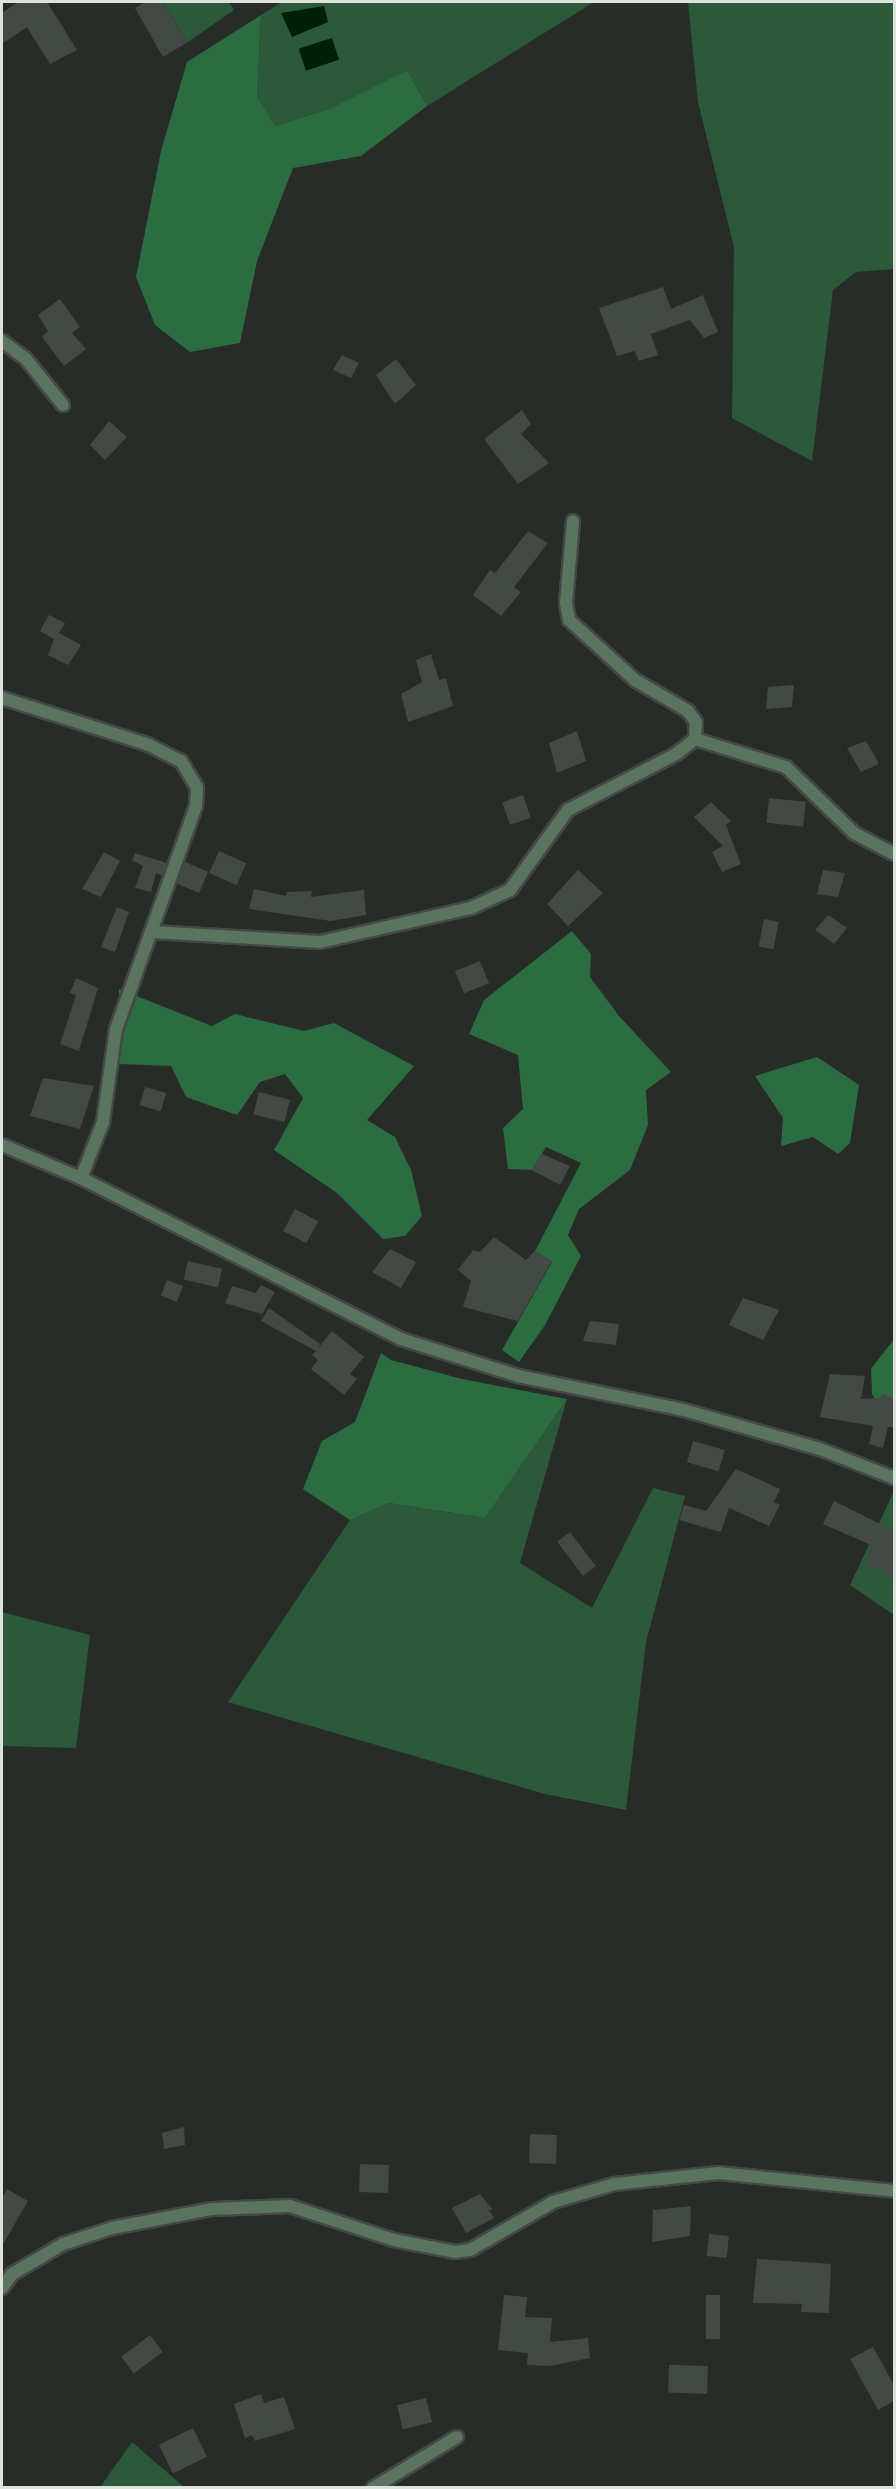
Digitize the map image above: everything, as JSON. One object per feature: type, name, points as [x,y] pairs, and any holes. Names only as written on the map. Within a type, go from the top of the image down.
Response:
[{"type":"street","points":[[2,341],[26,359],[63,405]]},
{"type":"street","points":[[573,521],[566,603],[571,624],[635,680],[688,711],[696,722],[695,740]]},
{"type":"street","points":[[2,698],[149,745],[181,761],[190,771],[197,788],[196,806],[153,932],[116,1029],[103,1122],[81,1178]]},
{"type":"street","points":[[695,740],[786,767],[854,832],[894,854]]},
{"type":"street","points":[[153,932],[320,942],[471,908],[510,890],[568,810],[676,754],[695,740]]},
{"type":"street","points":[[2,1145],[81,1178],[401,1339],[518,1376],[695,1413],[820,1449],[894,1478]]},
{"type":"street","points":[[2,2288],[12,2274],[63,2244],[112,2228],[212,2209],[290,2206],[394,2240],[455,2252],[470,2250],[553,2202],[615,2184],[718,2173],[894,2191]]},
{"type":"street","points":[[373,2487],[457,2437]]},
{"type":"shaded area","points":[[162,2],[229,2],[234,10],[188,42]]},
{"type":"shaded area","points":[[282,2],[594,2],[427,106],[407,70],[329,109],[275,126],[257,96],[261,15]]},
{"type":"shaded area","points":[[688,2],[894,2],[894,269],[856,272],[833,290],[812,461],[732,418],[734,247],[698,102]]},
{"type":"shaded area","points":[[324,6],[328,22],[292,37],[281,13]]},
{"type":"shaded area","points":[[332,38],[339,60],[306,71],[299,49]]},
{"type":"shaded area","points":[[567,1399],[520,1563],[592,1608],[653,1488],[685,1496],[646,1642],[626,1810],[545,1794],[228,1702],[350,1520],[389,1503],[485,1518]]},
{"type":"shaded area","points":[[894,1491],[894,1615],[850,1585]]},
{"type":"shaded area","points":[[2,1612],[90,1635],[76,1748],[2,1746]]},
{"type":"shaded area","points":[[132,2442],[184,2487],[100,2487]]},
{"type":"green space","points":[[261,15],[257,96],[275,126],[329,109],[407,70],[427,106],[361,156],[293,168],[257,261],[240,343],[190,352],[155,325],[136,277],[161,151],[187,62]]},
{"type":"green space","points":[[572,931],[591,954],[590,977],[619,1016],[671,1072],[646,1090],[648,1125],[630,1170],[579,1209],[568,1235],[581,1256],[545,1325],[519,1362],[502,1350],[552,1262],[535,1251],[581,1163],[546,1147],[532,1170],[508,1169],[503,1128],[523,1109],[518,1055],[469,1034],[484,1000]]},
{"type":"green space","points":[[119,989],[212,1026],[235,1014],[304,1031],[334,1023],[414,1066],[367,1120],[395,1137],[411,1170],[422,1216],[405,1236],[383,1239],[337,1193],[274,1150],[303,1098],[285,1074],[260,1082],[237,1115],[186,1097],[171,1066],[119,1064]]},
{"type":"green space","points":[[817,1057],[859,1085],[850,1143],[838,1154],[813,1137],[781,1146],[783,1118],[755,1076]]},
{"type":"green space","points":[[894,1339],[894,1404],[878,1404],[872,1394],[871,1369]]},
{"type":"green space","points":[[381,1353],[391,1360],[462,1379],[567,1399],[485,1518],[389,1503],[350,1520],[303,1489],[322,1441],[355,1422]]},
{"type":"building","points":[[18,2],[47,2],[77,50],[50,64],[27,27],[2,44],[2,13]]},
{"type":"building","points":[[146,2],[162,2],[188,42],[163,57],[135,8]]},
{"type":"building","points":[[663,287],[671,309],[703,295],[718,332],[704,338],[690,320],[651,334],[658,355],[639,361],[635,351],[617,356],[599,308]]},
{"type":"building","points":[[60,299],[80,327],[72,333],[86,349],[64,366],[42,337],[48,331],[38,315]]},
{"type":"building","points":[[342,355],[359,363],[351,378],[333,370]]},
{"type":"building","points":[[396,359],[416,385],[395,404],[376,375]]},
{"type":"building","points":[[522,410],[531,424],[521,434],[549,463],[518,484],[484,439]]},
{"type":"building","points":[[109,421],[127,437],[105,460],[90,445]]},
{"type":"building","points":[[528,531],[548,543],[514,587],[521,592],[501,616],[473,595],[490,570],[495,573]]},
{"type":"building","points":[[49,615],[65,623],[59,633],[81,645],[68,665],[48,655],[54,639],[40,631]]},
{"type":"building","points":[[431,654],[439,680],[446,678],[453,706],[408,722],[401,694],[422,682],[416,660]]},
{"type":"building","points":[[794,685],[792,707],[766,709],[768,687]]},
{"type":"building","points":[[577,731],[586,761],[557,773],[549,743]]},
{"type":"building","points":[[866,741],[879,764],[861,772],[847,748]]},
{"type":"building","points":[[523,795],[531,818],[510,825],[502,802]]},
{"type":"building","points":[[769,798],[806,802],[803,827],[766,823]]},
{"type":"building","points":[[711,802],[731,821],[726,825],[741,864],[722,872],[712,852],[723,846],[694,817]]},
{"type":"building","points":[[219,851],[246,863],[237,885],[209,873]]},
{"type":"building","points":[[104,852],[120,861],[101,897],[82,889]]},
{"type":"building","points":[[135,853],[167,863],[162,876],[156,873],[151,892],[135,888],[143,866],[132,860]]},
{"type":"building","points":[[185,862],[208,872],[199,893],[176,883]]},
{"type":"building","points":[[578,870],[603,893],[568,926],[547,904]]},
{"type":"building","points":[[823,870],[845,873],[838,897],[817,894]]},
{"type":"building","points":[[254,889],[286,896],[287,892],[312,891],[311,897],[364,890],[366,915],[331,921],[249,909]]},
{"type":"building","points":[[117,907],[129,912],[115,952],[101,947]]},
{"type":"building","points":[[828,915],[847,928],[834,944],[815,930]]},
{"type":"building","points":[[764,919],[779,922],[773,949],[759,946]]},
{"type":"building","points":[[480,961],[489,983],[464,993],[455,971]]},
{"type":"building","points":[[76,978],[98,988],[79,1051],[60,1044],[76,995],[70,993]]},
{"type":"building","points":[[43,1078],[94,1086],[80,1129],[30,1116]]},
{"type":"building","points":[[145,1087],[166,1093],[161,1111],[140,1105]]},
{"type":"building","points":[[259,1092],[290,1100],[284,1122],[253,1114]]},
{"type":"building","points":[[542,1154],[570,1166],[560,1185],[532,1170]]},
{"type":"building","points":[[295,1209],[318,1221],[306,1243],[283,1231]]},
{"type":"building","points":[[494,1237],[526,1260],[535,1251],[552,1261],[518,1321],[463,1307],[471,1281],[458,1270],[473,1250],[480,1252]]},
{"type":"building","points":[[390,1249],[416,1262],[401,1288],[372,1272]]},
{"type":"building","points":[[188,1261],[222,1269],[218,1287],[184,1280]]},
{"type":"building","points":[[167,1280],[183,1286],[177,1302],[161,1296]]},
{"type":"building","points":[[261,1285],[275,1292],[262,1314],[225,1303],[232,1286],[256,1293]]},
{"type":"building","points":[[743,1298],[779,1310],[763,1340],[729,1325]]},
{"type":"building","points":[[269,1308],[320,1344],[318,1348],[332,1331],[364,1357],[350,1374],[357,1379],[344,1395],[311,1369],[318,1360],[312,1355],[316,1351],[261,1321]]},
{"type":"building","points":[[590,1321],[619,1324],[616,1345],[583,1341]]},
{"type":"building","points":[[830,1374],[865,1376],[861,1399],[881,1398],[882,1394],[894,1398],[894,1427],[888,1427],[883,1448],[869,1444],[873,1426],[820,1417]]},
{"type":"building","points":[[693,1441],[725,1450],[719,1471],[687,1462]]},
{"type":"building","points":[[736,1469],[780,1489],[774,1502],[780,1505],[769,1526],[729,1508],[721,1532],[679,1520],[684,1505],[706,1511]]},
{"type":"building","points":[[834,1501],[894,1531],[894,1578],[865,1563],[873,1546],[823,1524]]},
{"type":"building","points":[[570,1532],[596,1566],[583,1576],[557,1542]]},
{"type":"building","points":[[184,2127],[185,2145],[164,2149],[162,2133]]},
{"type":"building","points":[[530,2134],[557,2135],[556,2164],[529,2163]]},
{"type":"building","points":[[360,2164],[389,2165],[388,2193],[359,2192]]},
{"type":"building","points":[[7,2189],[28,2201],[2,2246],[2,2199]]},
{"type":"building","points":[[480,2194],[493,2210],[489,2210],[494,2218],[466,2233],[452,2208]]},
{"type":"building","points":[[691,2206],[690,2236],[652,2242],[653,2210]]},
{"type":"building","points":[[709,2234],[729,2236],[727,2258],[707,2256]]},
{"type":"building","points":[[757,2259],[831,2264],[829,2313],[801,2312],[802,2304],[753,2303]]},
{"type":"building","points":[[504,2295],[527,2297],[525,2317],[552,2318],[550,2342],[588,2338],[590,2358],[550,2366],[527,2365],[528,2353],[498,2350]]},
{"type":"building","points":[[706,2295],[720,2295],[720,2339],[706,2339]]},
{"type":"building","points":[[150,2335],[163,2352],[134,2373],[121,2357]]},
{"type":"building","points":[[873,2347],[894,2385],[894,2401],[878,2410],[850,2359]]},
{"type":"building","points":[[669,2365],[708,2366],[707,2394],[668,2393]]},
{"type":"building","points":[[261,2394],[264,2403],[284,2397],[295,2429],[255,2441],[252,2435],[245,2438],[234,2404]]},
{"type":"building","points":[[426,2398],[432,2422],[403,2430],[397,2405]]},
{"type":"building","points":[[193,2428],[207,2457],[173,2473],[159,2445]]}]
